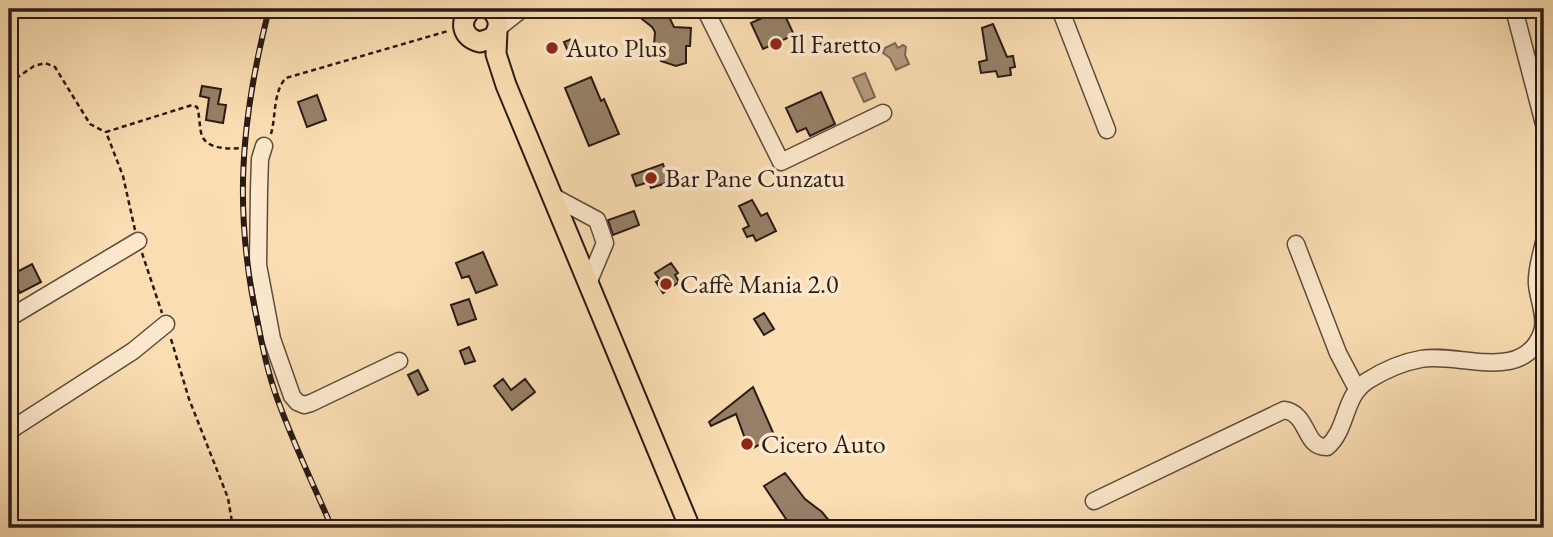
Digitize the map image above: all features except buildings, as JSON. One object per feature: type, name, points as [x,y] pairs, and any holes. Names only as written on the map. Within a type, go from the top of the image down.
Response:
[{"type":"main road","points":[[468,20],[480,42],[489,40],[494,19]]},
{"type":"main road","points":[[494,19],[496,54],[506,85],[690,528]]},
{"type":"main road","points":[[468,20],[506,85]]},
{"type":"street","points":[[494,19],[501,11],[516,9]]},
{"type":"street","points":[[494,19],[522,9]]},
{"type":"street","points":[[705,9],[781,162],[883,113]]},
{"type":"street","points":[[1060,9],[1108,130]]},
{"type":"street","points":[[1514,9],[1544,124]]},
{"type":"street","points":[[264,146],[260,159],[258,265],[272,340],[292,396],[304,405],[311,403],[399,361]]},
{"type":"street","points":[[554,197],[597,220],[606,243],[589,281]]},
{"type":"street","points":[[9,318],[138,241]]},
{"type":"street","points":[[1094,501],[1284,410],[1292,411],[1299,417],[1314,444],[1326,447],[1337,439],[1348,404],[1357,388],[1400,365],[1424,358],[1502,363],[1518,358],[1534,346],[1542,333],[1537,284],[1544,243]]},
{"type":"street","points":[[1296,244],[1338,353],[1357,388]]},
{"type":"street","points":[[9,431],[133,351],[166,324]]},
{"type":"path","points":[[106,132],[192,105],[197,107],[202,135],[207,143],[217,147],[264,146],[275,120],[279,90],[286,78],[468,20]]},
{"type":"path","points":[[9,83],[34,66],[45,63],[55,67],[90,124],[106,132],[123,176],[138,241],[190,400],[228,498],[233,528]]},
{"type":"water","points":[[895,43],[898,48],[903,45],[906,47],[905,55],[909,64],[896,70],[890,58],[883,53],[885,48]]},
{"type":"water","points":[[865,73],[875,97],[864,102],[853,78]]},
{"type":"railway","points":[[269,9],[246,130],[243,169],[246,247],[259,329],[273,387],[332,528]]},
{"type":"place","name":"Il Faretto","points":[[776,44]]},
{"type":"place","name":"Auto Plus","points":[[552,48]]},
{"type":"place","name":"Bar Pane Cunzatu","points":[[651,178]]},
{"type":"place","name":"Caffè Mania 2.0","points":[[666,284]]},
{"type":"place","name":"Cicero Auto","points":[[747,444]]}]
